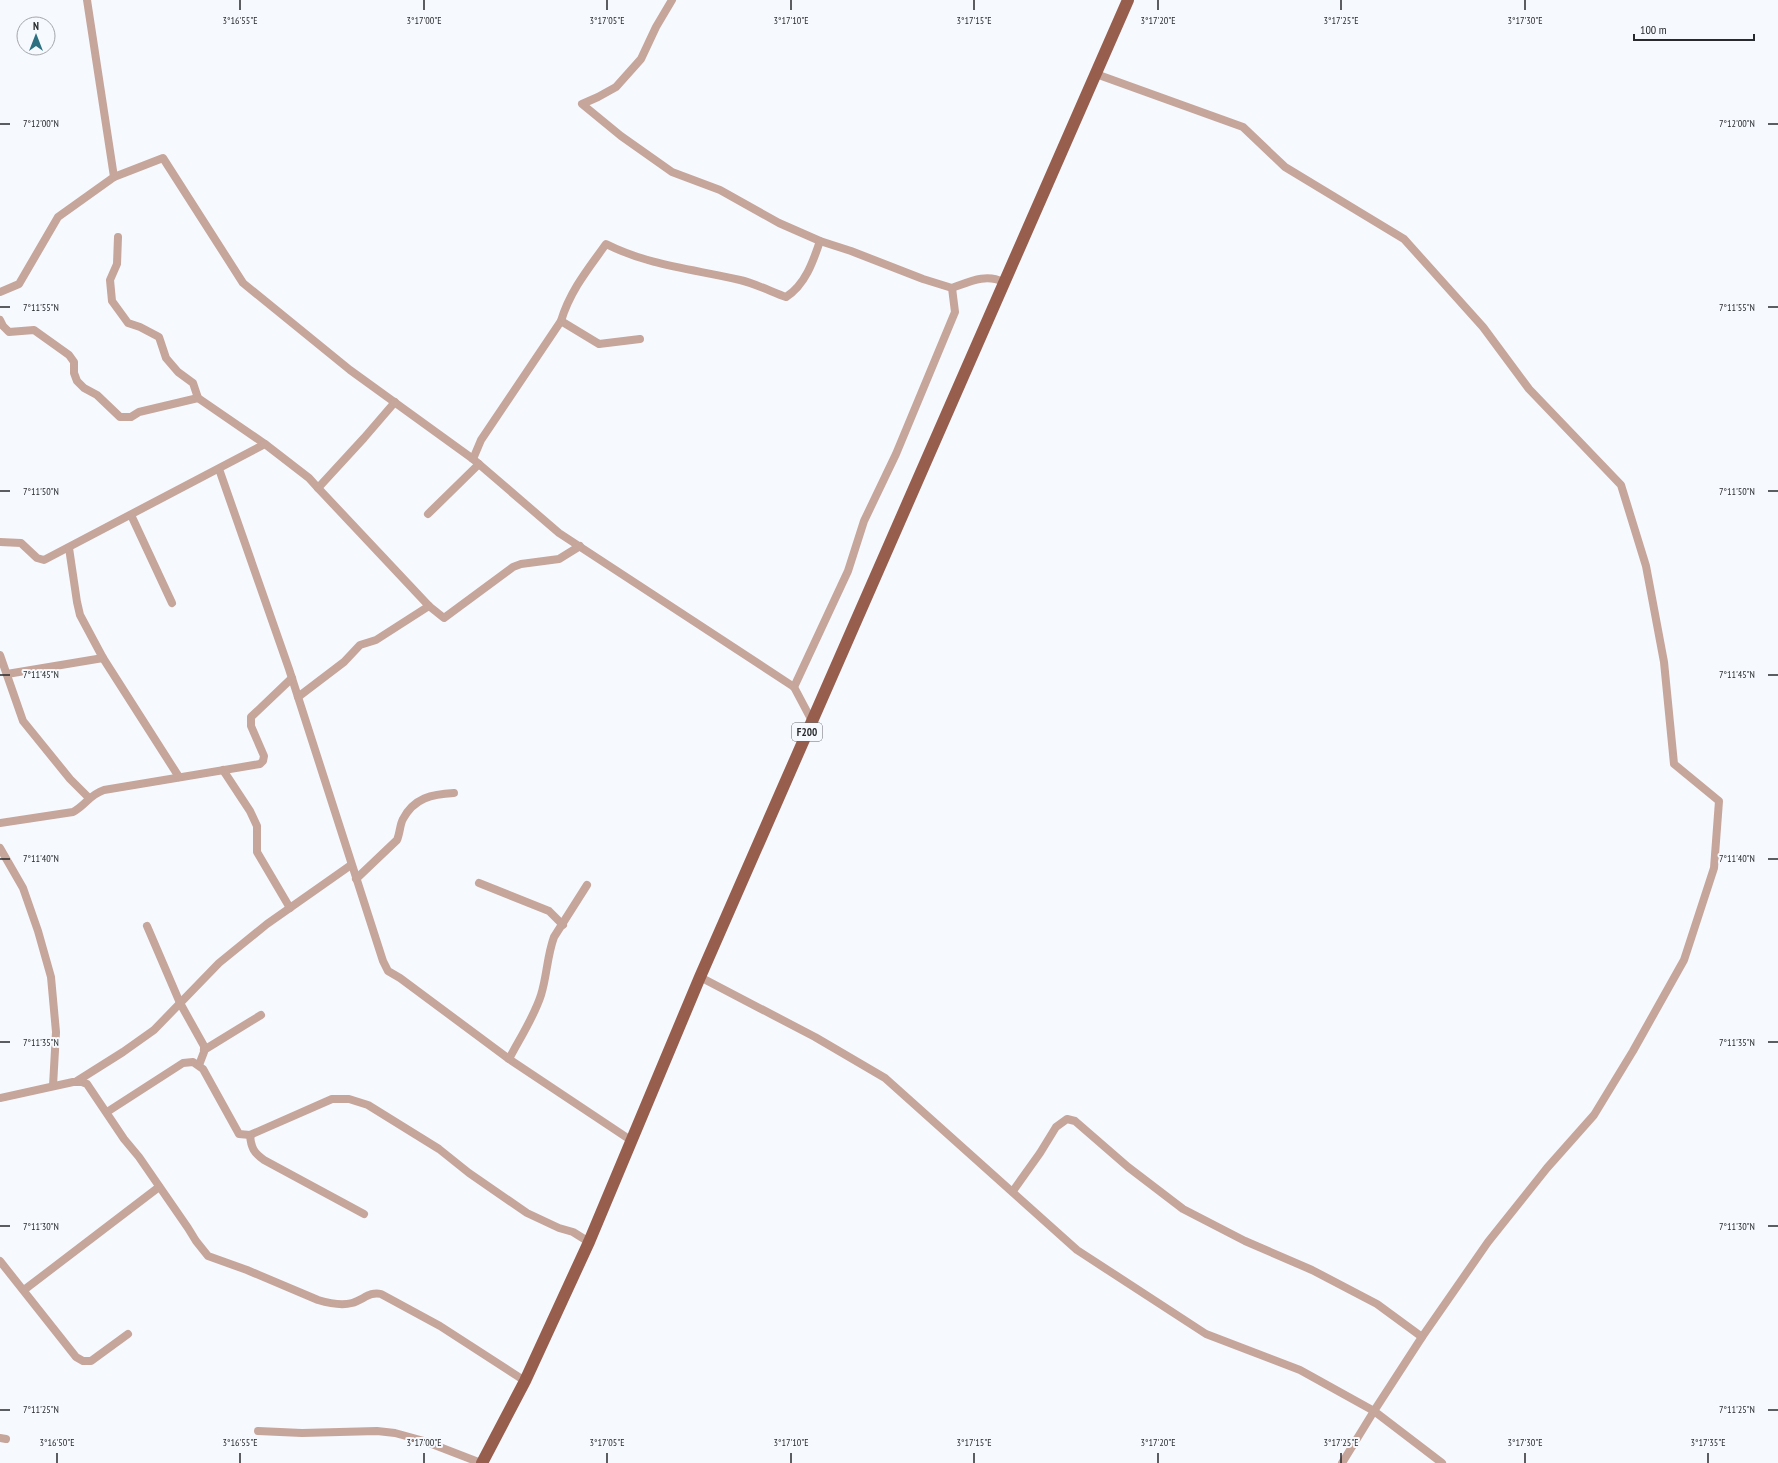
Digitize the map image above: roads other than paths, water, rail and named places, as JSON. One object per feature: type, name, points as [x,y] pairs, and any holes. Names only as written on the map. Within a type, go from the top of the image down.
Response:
[{"type":"main road","name":"F200","points":[[482,1463],[526,1381],[589,1242],[700,977],[1003,282],[1128,0]]},
{"type":"street","points":[[86,0],[114,177]]},
{"type":"street","points":[[672,0],[656,27],[641,59],[616,86],[598,97],[582,104],[621,136],[672,172],[720,190],[779,223],[820,241],[851,251],[923,279],[952,288],[986,277],[996,278],[1003,282]]},
{"type":"street","points":[[1096,74],[1243,127],[1285,167],[1404,239],[1484,328],[1529,389],[1621,485],[1646,566],[1661,647],[1674,764],[1720,801],[1714,868],[1684,960],[1633,1052],[1594,1115],[1547,1168],[1488,1242],[1422,1337],[1342,1463]]},
{"type":"street","points":[[0,292],[19,284],[58,217],[114,177],[163,158],[243,283],[350,370],[476,462],[559,533],[794,687],[812,721]]},
{"type":"street","points":[[118,238],[117,264],[110,280],[112,301],[128,323],[140,326],[159,337],[166,358],[178,372],[192,383],[198,398],[265,444],[309,478],[429,606],[444,618],[512,567],[521,564],[559,559],[580,546]]},
{"type":"street","points":[[428,514],[476,462],[481,440],[561,321],[566,305],[574,289],[606,244],[628,255],[664,265],[741,280],[786,297],[794,292],[807,275],[820,241]]},
{"type":"street","points":[[794,687],[848,571],[864,521],[896,454],[955,312],[952,288]]},
{"type":"street","points":[[0,320],[9,332],[34,330],[69,355],[74,362],[74,373],[78,381],[84,388],[97,395],[120,417],[131,417],[139,412],[198,398]]},
{"type":"street","points":[[561,321],[599,344],[640,339]]},
{"type":"street","points":[[318,488],[395,402]]},
{"type":"street","points":[[0,542],[21,543],[37,558],[44,560],[265,444]]},
{"type":"street","points":[[219,469],[292,678],[351,866],[383,961],[388,970],[509,1059],[632,1140]]},
{"type":"street","points":[[131,515],[172,603]]},
{"type":"street","points":[[69,548],[76,602],[80,615],[103,658],[179,777]]},
{"type":"street","points":[[298,697],[344,662],[360,645],[376,640],[429,606]]},
{"type":"street","points":[[0,655],[5,677],[23,721],[70,779],[88,798]]},
{"type":"street","points":[[5,677],[103,658]]},
{"type":"street","points":[[0,823],[73,812],[81,807],[88,798],[104,790],[260,764],[264,761],[263,751],[250,726],[251,717],[292,678]]},
{"type":"street","points":[[222,770],[250,811],[257,826],[257,852],[290,908]]},
{"type":"street","points":[[356,879],[396,840],[400,831],[402,820],[417,803],[424,797],[435,794],[454,793]]},
{"type":"street","points":[[0,848],[23,888],[38,931],[51,977],[56,1032],[53,1086]]},
{"type":"street","points":[[0,1098],[77,1081],[122,1052],[154,1030],[219,963],[267,924],[351,866]]},
{"type":"street","points":[[480,883],[549,911],[563,925]]},
{"type":"street","points":[[509,1059],[538,1005],[542,994],[554,937],[587,885]]},
{"type":"street","points":[[148,926],[180,1003],[204,1046],[199,1065]]},
{"type":"street","points":[[700,977],[816,1038],[885,1078],[1013,1191],[1077,1250],[1206,1334],[1300,1370],[1374,1411],[1442,1463]]},
{"type":"street","points":[[204,1050],[261,1015]]},
{"type":"street","points":[[107,1112],[183,1063],[193,1062],[199,1065],[239,1134],[250,1135],[332,1099],[349,1099],[368,1105],[440,1149],[469,1173],[527,1213],[558,1228],[573,1232],[589,1242]]},
{"type":"street","points":[[77,1081],[87,1084],[204,1252],[213,1259],[247,1270],[326,1302],[353,1303],[372,1294],[381,1294],[440,1326],[526,1381]]},
{"type":"street","points":[[1013,1191],[1040,1154],[1056,1127],[1067,1119],[1075,1121],[1128,1167],[1183,1208],[1245,1241],[1312,1270],[1377,1304],[1422,1337]]},
{"type":"street","points":[[250,1135],[250,1143],[254,1153],[264,1160],[364,1214]]},
{"type":"street","points":[[24,1290],[159,1187]]},
{"type":"street","points":[[0,1261],[76,1357],[83,1361],[91,1361],[128,1334]]},
{"type":"street","points":[[258,1431],[302,1433],[377,1431],[396,1433],[424,1441],[482,1463]]}]
